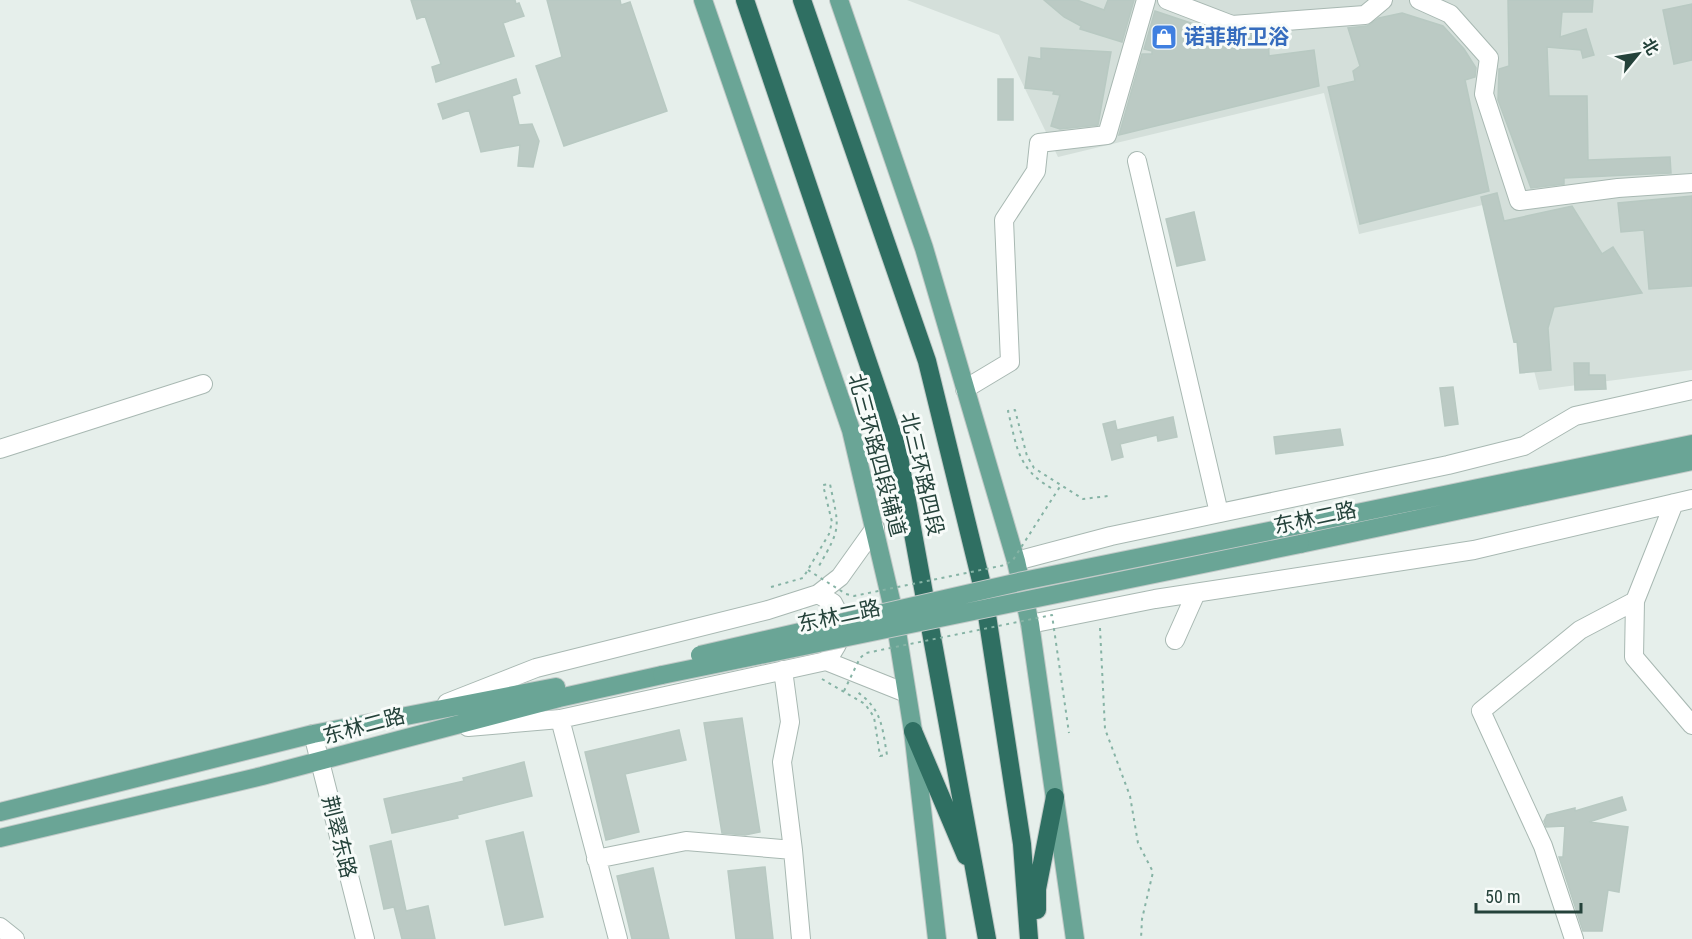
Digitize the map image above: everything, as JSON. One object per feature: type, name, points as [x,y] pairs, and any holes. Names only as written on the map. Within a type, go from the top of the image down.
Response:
[{"type":"highway","name":"北三环路四段","points":[[745,0],[898,451],[987,939]]},
{"type":"highway","name":"北三环路四段","points":[[802,0],[927,361],[980,577],[1022,844],[1029,939]]},
{"type":"highway","points":[[913,731],[979,886]]},
{"type":"highway","points":[[1036,939],[1037,889],[1055,797]]},
{"type":"main road","name":"北三环路四段辅道","points":[[702,0],[851,430],[894,613],[913,731],[937,939]]},
{"type":"main road","points":[[839,0],[924,248],[1016,561],[1030,624],[1075,939]]},
{"type":"main road","name":"东林二路","points":[[0,812],[313,734],[429,710],[661,669],[1297,535],[1692,444]]},
{"type":"main road","name":"东林二路","points":[[1297,535],[1692,461]]},
{"type":"main road","name":"东林二路","points":[[0,838],[320,761],[661,669]]},
{"type":"street","points":[[966,389],[1010,362],[1004,220],[1036,171],[1039,143],[1107,135],[1146,0]]},
{"type":"street","points":[[1167,0],[1232,25],[1365,15],[1383,0]]},
{"type":"street","points":[[1419,0],[1450,14],[1489,58],[1484,94],[1519,201],[1618,188],[1692,183]]},
{"type":"street","points":[[1137,161],[1219,513]]},
{"type":"street","points":[[0,449],[203,384]]},
{"type":"street","points":[[1016,561],[1111,536],[1448,465],[1524,446],[1575,416],[1692,390]]},
{"type":"street","points":[[1030,624],[1090,610],[1474,550],[1692,499]]},
{"type":"street","points":[[1674,502],[1635,601],[1634,657],[1692,724]]},
{"type":"street","points":[[429,710],[536,668],[768,610],[818,594],[840,576],[875,528]]},
{"type":"street","points":[[1175,640],[1196,593]]},
{"type":"street","points":[[818,594],[833,603],[842,628],[841,640],[826,661]]},
{"type":"street","points":[[1574,939],[1543,846],[1481,711],[1580,630],[1635,601]]},
{"type":"street","points":[[442,729],[560,719],[826,661],[906,693]]},
{"type":"street","points":[[783,670],[790,723],[782,762],[794,850],[801,939]]},
{"type":"street","points":[[560,719],[618,939]]},
{"type":"street","name":"荆翠东路","points":[[313,734],[364,939]]},
{"type":"street","points":[[596,859],[686,841],[794,850]]},
{"type":"street","points":[[0,927],[15,939]]},
{"type":"path","points":[[1051,488],[1033,478],[1020,459],[1008,411],[1016,410],[1027,456],[1034,468],[1083,499],[1108,496]]},
{"type":"path","points":[[771,587],[797,580],[808,570],[829,534],[832,522],[824,485],[830,484],[838,521],[837,534],[819,566]]},
{"type":"path","points":[[808,570],[846,594],[854,596],[1005,565],[1013,560],[1061,485]]},
{"type":"path","points":[[844,691],[860,658],[866,653],[1052,615],[1069,733]]},
{"type":"path","points":[[1099,622],[1103,661],[1105,729],[1130,796],[1138,843],[1153,872],[1142,919],[1142,939]]},
{"type":"path","points":[[813,678],[827,680],[865,704],[874,717],[880,756],[887,755],[880,717],[874,706],[847,686]]},
{"type":"shaded area","points":[[907,0],[1692,0],[1692,370],[1539,390],[1491,203],[1359,234],[1324,93],[1058,157],[999,35]]},
{"type":"building","points":[[411,0],[515,0],[516,4],[519,3],[524,16],[503,23],[514,56],[436,82],[432,67],[441,64],[425,16],[417,19]]},
{"type":"building","points":[[547,0],[620,0],[621,5],[630,2],[667,111],[564,146],[536,66],[562,57]]},
{"type":"building","points":[[1044,0],[1077,0],[1104,10],[1108,0],[1134,0],[1122,42],[1080,29],[1081,26],[1064,17]]},
{"type":"building","points":[[1508,0],[1593,0],[1592,12],[1562,12],[1560,37],[1586,29],[1594,55],[1583,58],[1581,50],[1547,47],[1549,96],[1587,96],[1588,160],[1670,157],[1671,173],[1564,178],[1564,184],[1531,188],[1498,100],[1499,69],[1509,66]]},
{"type":"building","points":[[1692,4],[1692,60],[1674,64],[1663,10]]},
{"type":"building","points":[[1155,11],[1221,33],[1220,37],[1268,34],[1269,56],[1314,50],[1319,86],[1119,135],[1142,54],[1152,54],[1152,51],[1144,49]]},
{"type":"building","points":[[1402,13],[1443,26],[1464,49],[1476,68],[1475,77],[1465,80],[1489,191],[1360,224],[1328,87],[1355,81],[1353,71],[1360,66],[1348,28],[1367,26],[1379,18]]},
{"type":"building","points":[[1041,48],[1111,52],[1098,125],[1060,129],[1051,126],[1060,95],[1053,94],[1054,91],[1025,88],[1029,57],[1041,59]]},
{"type":"building","points":[[516,79],[520,93],[512,96],[519,125],[532,124],[539,141],[533,167],[518,166],[520,145],[481,152],[469,110],[443,119],[438,104]]},
{"type":"building","points":[[998,79],[1013,79],[1013,120],[998,120]]},
{"type":"building","points":[[1497,193],[1504,221],[1572,206],[1602,254],[1613,247],[1642,293],[1554,307],[1548,328],[1551,370],[1520,373],[1517,341],[1514,342],[1481,197]]},
{"type":"building","points":[[1692,196],[1692,286],[1649,289],[1644,230],[1621,232],[1618,203]]},
{"type":"building","points":[[1194,212],[1205,260],[1177,266],[1166,219]]},
{"type":"building","points":[[1574,363],[1589,363],[1589,375],[1605,375],[1606,389],[1575,390]]},
{"type":"building","points":[[1453,387],[1458,424],[1445,426],[1440,388]]},
{"type":"building","points":[[1173,417],[1177,437],[1158,441],[1157,435],[1120,444],[1123,457],[1112,460],[1103,424],[1115,421],[1117,430]]},
{"type":"building","points":[[1340,429],[1343,445],[1276,454],[1274,437]]},
{"type":"building","points":[[742,718],[760,832],[745,835],[722,833],[704,723]]},
{"type":"building","points":[[679,730],[686,760],[625,774],[639,832],[606,840],[585,752]]},
{"type":"building","points":[[524,762],[532,796],[457,815],[458,818],[392,833],[384,799],[464,781],[463,778]]},
{"type":"building","points":[[1622,797],[1626,810],[1589,822],[1628,827],[1619,892],[1608,890],[1602,931],[1583,931],[1559,857],[1563,857],[1565,826],[1546,827],[1544,821],[1547,815],[1575,808],[1575,811]]},
{"type":"building","points":[[523,832],[543,917],[505,925],[486,841]]},
{"type":"building","points":[[391,841],[406,911],[428,906],[435,939],[402,939],[394,907],[384,909],[370,846]]},
{"type":"building","points":[[765,867],[773,939],[736,939],[728,871]]},
{"type":"building","points":[[653,868],[669,939],[632,939],[617,876]]},
{"type":"place","name":"诺菲斯卫浴","points":[[1164,37]]}]
